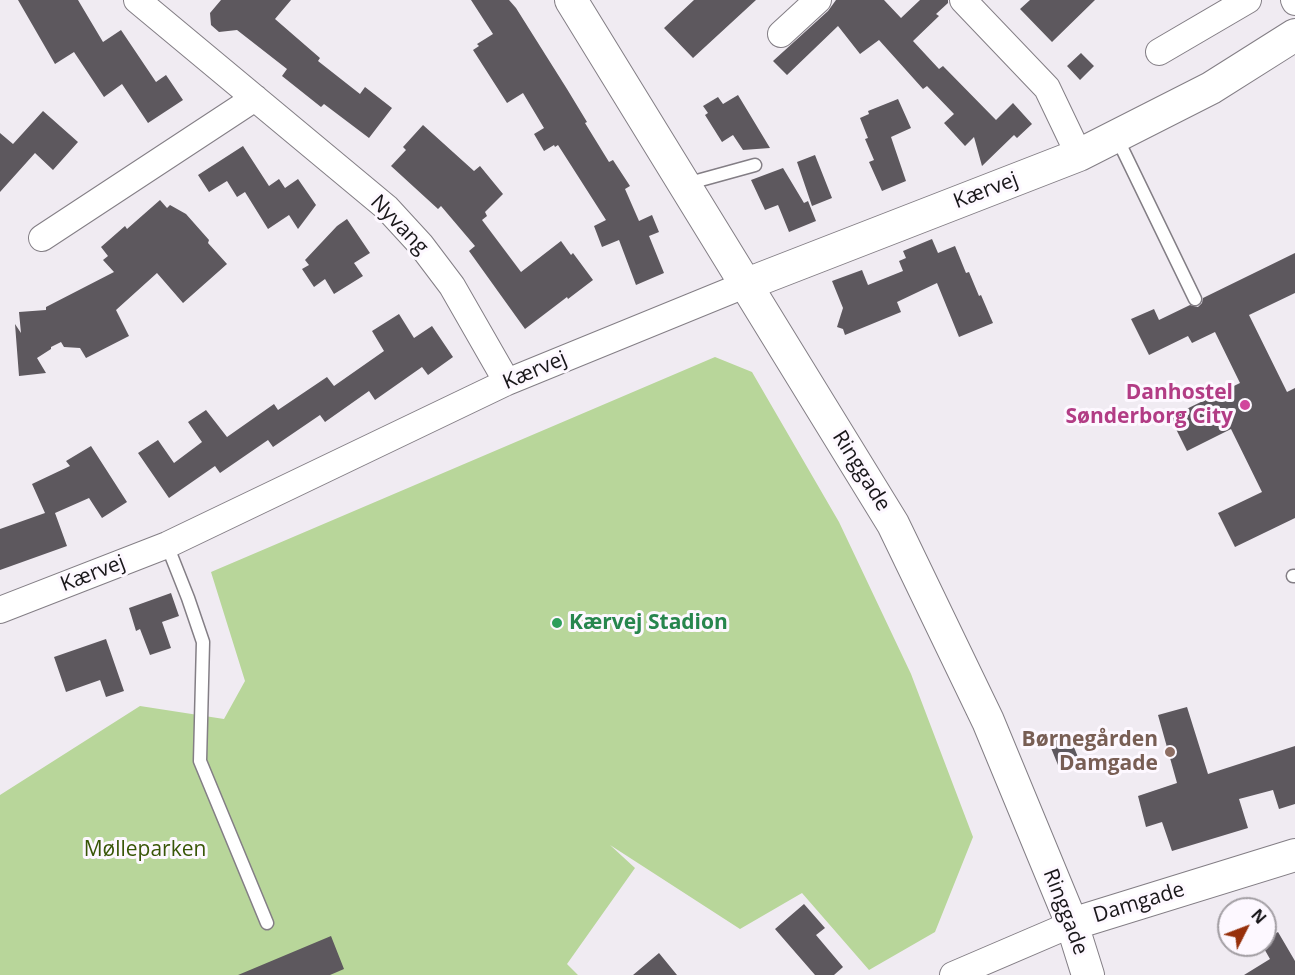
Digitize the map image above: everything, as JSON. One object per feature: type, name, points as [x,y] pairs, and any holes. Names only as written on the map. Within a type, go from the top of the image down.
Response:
[{"type":"street","name":"Nyvang","points":[[137,0],[387,208],[421,245],[452,286],[507,382]]},
{"type":"street","name":"Ringgade","points":[[571,0],[893,524],[988,721],[1072,924],[1088,975]]},
{"type":"street","points":[[781,34],[818,0]]},
{"type":"street","points":[[963,0],[1047,88],[1079,154]]},
{"type":"street","points":[[1159,52],[1248,0]]},
{"type":"street","name":"Kærvej","points":[[0,610],[167,545],[507,382],[747,284],[1079,154],[1211,88],[1295,35]]},
{"type":"street","points":[[42,238],[255,98]]},
{"type":"street","name":"Damgade","points":[[953,975],[1072,924],[1295,855]]},
{"type":"lane","points":[[1116,137],[1195,299]]},
{"type":"lane","points":[[685,184],[755,165]]},
{"type":"lane","points":[[167,545],[202,642],[200,761],[267,923]]},
{"type":"green space","name":"Kærvej Stadion","points":[[715,357],[752,372],[839,522],[911,674],[973,837],[935,932],[869,970],[802,893],[740,929],[610,845],[635,868],[567,964],[578,975],[0,975],[0,795],[140,706],[224,719],[245,681],[211,572]]},
{"type":"building","points":[[18,0],[78,0],[103,42],[121,30],[156,82],[166,75],[183,100],[148,123],[122,84],[104,97],[74,52],[55,64]]},
{"type":"building","points":[[221,0],[291,0],[275,19],[320,58],[318,61],[360,94],[365,87],[392,108],[369,138],[324,104],[321,107],[282,76],[287,69],[237,30],[219,32],[211,25],[210,13]]},
{"type":"building","points":[[471,0],[509,0],[516,8],[587,122],[585,123],[609,162],[613,160],[630,186],[625,189],[639,221],[652,215],[659,232],[649,236],[664,273],[636,285],[619,240],[602,247],[594,226],[606,220],[558,145],[544,151],[534,134],[544,128],[523,93],[507,103],[473,50],[479,46],[477,44],[493,34]]},
{"type":"building","points":[[694,0],[756,0],[693,58],[664,28]]},
{"type":"building","points":[[836,0],[884,0],[901,18],[920,0],[948,0],[948,3],[936,14],[939,16],[913,41],[939,69],[943,66],[996,120],[1013,103],[1032,124],[1017,138],[1014,135],[982,166],[974,137],[965,146],[944,123],[954,114],[927,86],[923,89],[879,40],[860,54],[838,26],[787,75],[773,61],[828,11]]},
{"type":"building","points":[[1030,0],[1095,0],[1052,42],[1020,9]]},
{"type":"building","points":[[1081,53],[1094,66],[1080,80],[1067,66]]},
{"type":"building","points":[[738,95],[770,148],[743,150],[733,135],[722,142],[705,115],[708,113],[703,106],[718,97],[723,104]]},
{"type":"building","points":[[898,99],[911,128],[891,137],[906,181],[882,191],[869,162],[874,160],[865,139],[868,138],[860,118],[869,114],[868,111]]},
{"type":"building","points":[[43,111],[78,142],[53,170],[35,153],[0,192],[0,133],[13,144]]},
{"type":"building","points":[[423,125],[474,171],[480,166],[503,194],[485,212],[487,216],[482,220],[521,272],[561,241],[593,280],[525,329],[469,251],[475,246],[441,206],[438,209],[391,166],[406,150],[403,147]]},
{"type":"building","points":[[243,146],[269,186],[279,179],[285,188],[298,179],[316,205],[298,229],[289,215],[268,229],[245,192],[237,197],[227,181],[209,192],[198,175]]},
{"type":"building","points":[[815,155],[832,198],[812,206],[797,162]]},
{"type":"building","points":[[783,168],[804,203],[808,201],[816,221],[789,232],[778,205],[765,210],[751,180]]},
{"type":"building","points":[[160,200],[167,208],[170,205],[186,214],[227,264],[183,303],[157,273],[116,310],[129,336],[86,358],[80,348],[64,347],[61,342],[37,358],[46,373],[19,376],[15,324],[21,333],[19,312],[46,310],[46,307],[114,272],[103,260],[108,256],[101,247],[125,226],[127,229]]},
{"type":"building","points":[[347,219],[370,253],[354,263],[363,276],[334,294],[325,279],[314,287],[302,269],[309,265],[305,260],[337,226]]},
{"type":"building","points":[[932,239],[938,253],[955,246],[966,273],[969,272],[993,323],[959,337],[937,283],[897,302],[901,312],[845,335],[843,329],[837,327],[843,308],[832,281],[862,270],[868,285],[903,271],[899,261],[906,258],[903,251]]},
{"type":"building","name":"Danhostel Sønderborg City","points":[[1295,253],[1295,293],[1249,315],[1287,392],[1295,388],[1295,518],[1235,547],[1218,513],[1262,492],[1231,429],[1187,451],[1170,417],[1240,383],[1215,332],[1192,343],[1188,336],[1149,355],[1131,319],[1154,309],[1159,320],[1190,305],[1198,307],[1203,298]]},
{"type":"building","points":[[399,314],[414,338],[432,326],[453,357],[428,375],[422,367],[375,400],[369,391],[325,422],[320,415],[273,447],[268,440],[220,473],[215,466],[169,498],[138,453],[158,440],[174,463],[202,442],[188,422],[206,410],[227,437],[274,404],[278,410],[327,377],[334,386],[384,351],[372,331]]},
{"type":"building","points":[[91,446],[127,502],[102,518],[89,498],[55,513],[67,546],[0,570],[0,529],[45,513],[32,484],[70,466],[66,461]]},
{"type":"building","points":[[171,593],[179,616],[162,622],[171,648],[150,655],[140,629],[136,631],[129,608]]},
{"type":"building","points":[[106,639],[124,691],[106,697],[100,680],[66,692],[54,657]]},
{"type":"building","points":[[1187,707],[1208,774],[1295,746],[1295,804],[1279,809],[1273,790],[1239,799],[1248,828],[1172,851],[1162,822],[1146,827],[1138,796],[1177,783],[1158,715]]},
{"type":"building","points":[[1069,735],[1080,762],[1060,770],[1049,743]]},
{"type":"building","points":[[804,904],[825,928],[816,935],[843,967],[834,975],[815,975],[775,929]]},
{"type":"building","points":[[1277,933],[1295,961],[1295,975],[1244,975],[1270,959],[1269,957],[1277,957]]},
{"type":"building","points":[[331,936],[344,969],[330,975],[238,975]]},
{"type":"building","points":[[659,953],[677,975],[633,975]]},
{"type":"place","name":"Danhostel Sønderborg City","points":[[1245,405]]},
{"type":"place","name":"Kærvej Stadion","points":[[557,623]]},
{"type":"place","name":"Børnegården Damgade","points":[[1170,752]]},
{"type":"park label","name":"Mølleparken","points":[[145,850]]}]
